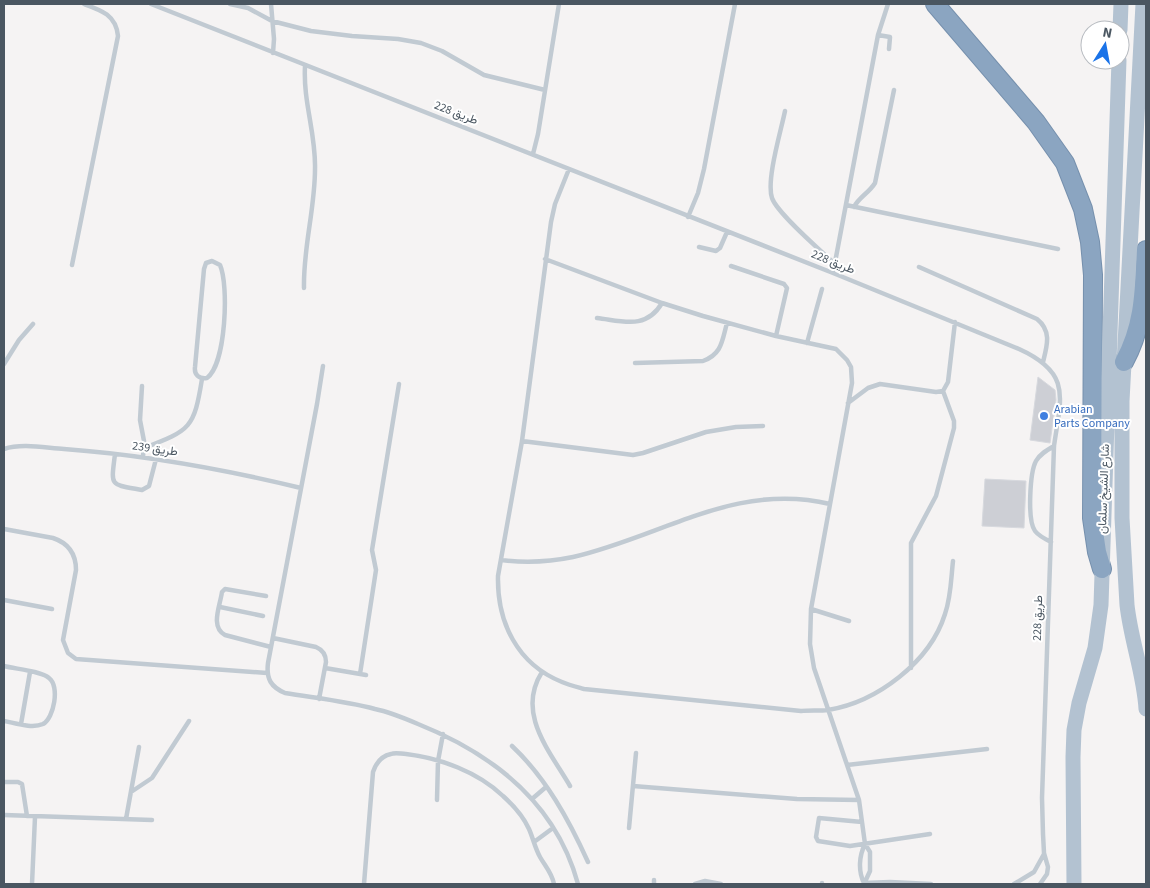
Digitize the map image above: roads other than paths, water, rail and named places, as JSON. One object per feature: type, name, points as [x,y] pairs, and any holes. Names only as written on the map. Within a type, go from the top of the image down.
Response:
[{"type":"highway","points":[[935,4],[1047,135],[1064,163],[1083,210],[1090,242],[1092,275],[1092,518],[1102,568]]},
{"type":"highway","points":[[1124,362],[1135,341],[1141,318],[1146,250]]},
{"type":"main road","points":[[1120,20],[1121,4]]},
{"type":"main road","name":"شارع الشيخ سلمان","points":[[1143,4],[1124,362],[1121,479],[1128,615],[1141,669],[1146,709]]},
{"type":"main road","name":"شارع الشيخ سلمان","points":[[1074,884],[1074,730],[1079,703],[1092,662],[1098,634],[1102,568],[1119,70]]},
{"type":"lane","points":[[72,265],[118,36],[115,23],[108,15],[84,4]]},
{"type":"lane","name":"طريق 228","points":[[151,4],[833,273],[1019,349],[1043,362],[1055,375],[1061,401],[1054,446],[1042,817],[1044,853],[1048,866],[1047,874],[1040,884]]},
{"type":"lane","points":[[230,4],[248,8],[272,21],[311,31],[352,36],[398,38],[421,43],[442,51],[484,75],[545,90]]},
{"type":"lane","points":[[271,4],[274,39],[273,53]]},
{"type":"lane","points":[[533,154],[538,134],[558,4]]},
{"type":"lane","points":[[688,217],[698,193],[704,169],[735,4]]},
{"type":"lane","points":[[833,273],[878,35],[888,4]]},
{"type":"lane","points":[[878,35],[890,37],[890,49]]},
{"type":"lane","points":[[304,288],[304,263],[315,169],[313,138],[305,93],[305,66]]},
{"type":"lane","points":[[854,207],[875,184],[894,90]]},
{"type":"lane","points":[[785,111],[772,176],[772,198],[781,211],[835,264]]},
{"type":"lane","points":[[569,169],[551,222],[522,441],[501,560],[498,593],[502,616],[511,637],[524,656],[542,672],[562,682],[584,689],[801,711],[828,710],[853,703],[876,692],[911,668],[937,634],[945,614],[950,593],[953,561]]},
{"type":"lane","points":[[846,205],[1058,249]]},
{"type":"lane","points":[[699,247],[716,252],[720,248],[727,232]]},
{"type":"lane","points":[[545,259],[662,303],[727,323],[836,350],[848,360],[852,375],[810,610],[810,644],[814,668],[859,800],[865,844],[870,852],[869,876],[864,884]]},
{"type":"lane","points":[[215,261],[220,265],[223,276],[224,325],[220,350],[213,370],[207,378],[202,378],[194,372],[204,269],[209,262],[215,261]]},
{"type":"lane","points":[[731,266],[784,284],[787,288],[776,336]]},
{"type":"lane","points":[[919,267],[1042,322],[1048,334],[1043,362]]},
{"type":"lane","points":[[807,342],[822,289]]},
{"type":"lane","points":[[597,318],[638,322],[648,319],[662,303]]},
{"type":"lane","points":[[911,668],[911,543],[936,496],[954,428],[954,421],[943,391],[948,382],[955,322]]},
{"type":"lane","points":[[635,363],[703,361],[713,358],[720,347],[727,323]]},
{"type":"lane","points":[[4,364],[19,340],[33,324]]},
{"type":"lane","points":[[323,366],[271,647],[267,673],[270,682],[276,690],[286,694],[377,709],[443,734],[493,764],[532,799],[553,828],[571,861],[578,884]]},
{"type":"lane","points":[[144,448],[171,438],[190,422],[197,408],[202,378]]},
{"type":"lane","points":[[360,674],[376,570],[372,550],[399,384]]},
{"type":"lane","points":[[848,403],[868,388],[880,384],[936,392],[943,391]]},
{"type":"lane","points":[[142,386],[140,420],[144,448],[143,457]]},
{"type":"lane","points":[[522,441],[632,455],[706,432],[736,427],[763,426]]},
{"type":"lane","name":"طريق 239","points":[[4,449],[16,446],[143,457],[253,476],[301,488]]},
{"type":"lane","points":[[1051,542],[1036,533],[1030,518],[1034,465],[1040,455],[1054,446]]},
{"type":"lane","points":[[115,454],[113,482],[118,486],[142,490],[149,486],[156,459]]},
{"type":"lane","points":[[501,560],[544,562],[572,557],[652,531],[708,510],[739,502],[789,498],[830,504]]},
{"type":"lane","points":[[4,529],[60,540],[70,550],[76,563],[76,570],[63,640],[68,653],[76,659],[267,673]]},
{"type":"lane","points":[[266,596],[225,589],[222,592],[217,627],[222,634],[271,647]]},
{"type":"lane","points":[[4,600],[52,609]]},
{"type":"lane","points":[[220,607],[263,616]]},
{"type":"lane","points":[[810,610],[849,621]]},
{"type":"lane","points":[[273,638],[319,648],[325,656],[325,668],[319,699]]},
{"type":"lane","points":[[4,666],[50,678],[54,684],[55,692],[51,713],[46,721],[38,725],[4,721]]},
{"type":"lane","points":[[325,668],[366,675]]},
{"type":"lane","points":[[21,724],[30,672]]},
{"type":"lane","points":[[542,672],[534,688],[531,705],[532,714],[539,731],[570,786]]},
{"type":"lane","points":[[131,792],[152,778],[189,721]]},
{"type":"lane","points":[[438,800],[438,761],[443,734]]},
{"type":"lane","points":[[512,746],[532,767],[546,787],[568,821],[588,862]]},
{"type":"lane","points":[[126,819],[138,747]]},
{"type":"lane","points":[[847,765],[987,749]]},
{"type":"lane","points":[[364,884],[373,772],[382,758],[394,753],[438,761],[480,779],[502,795],[521,816],[539,856],[551,874],[554,884]]},
{"type":"lane","points":[[629,828],[636,753]]},
{"type":"lane","points":[[4,782],[18,782],[22,784],[27,816]]},
{"type":"lane","points":[[633,786],[797,799],[859,800]]},
{"type":"lane","points":[[532,799],[546,787]]},
{"type":"lane","points":[[4,815],[152,820]]},
{"type":"lane","points":[[32,884],[35,816]]},
{"type":"lane","points":[[862,822],[819,818],[816,837],[818,841],[850,846],[930,834]]},
{"type":"lane","points":[[534,842],[553,828]]},
{"type":"lane","points":[[864,884],[860,874],[860,866],[861,852],[865,844]]},
{"type":"lane","points":[[1014,884],[1034,872],[1044,853]]},
{"type":"lane","points":[[695,884],[705,881],[721,884]]},
{"type":"lane","points":[[864,884],[890,882],[931,884]]},
{"type":"place","name":"Arabian Parts Company","points":[[1044,416]]}]
